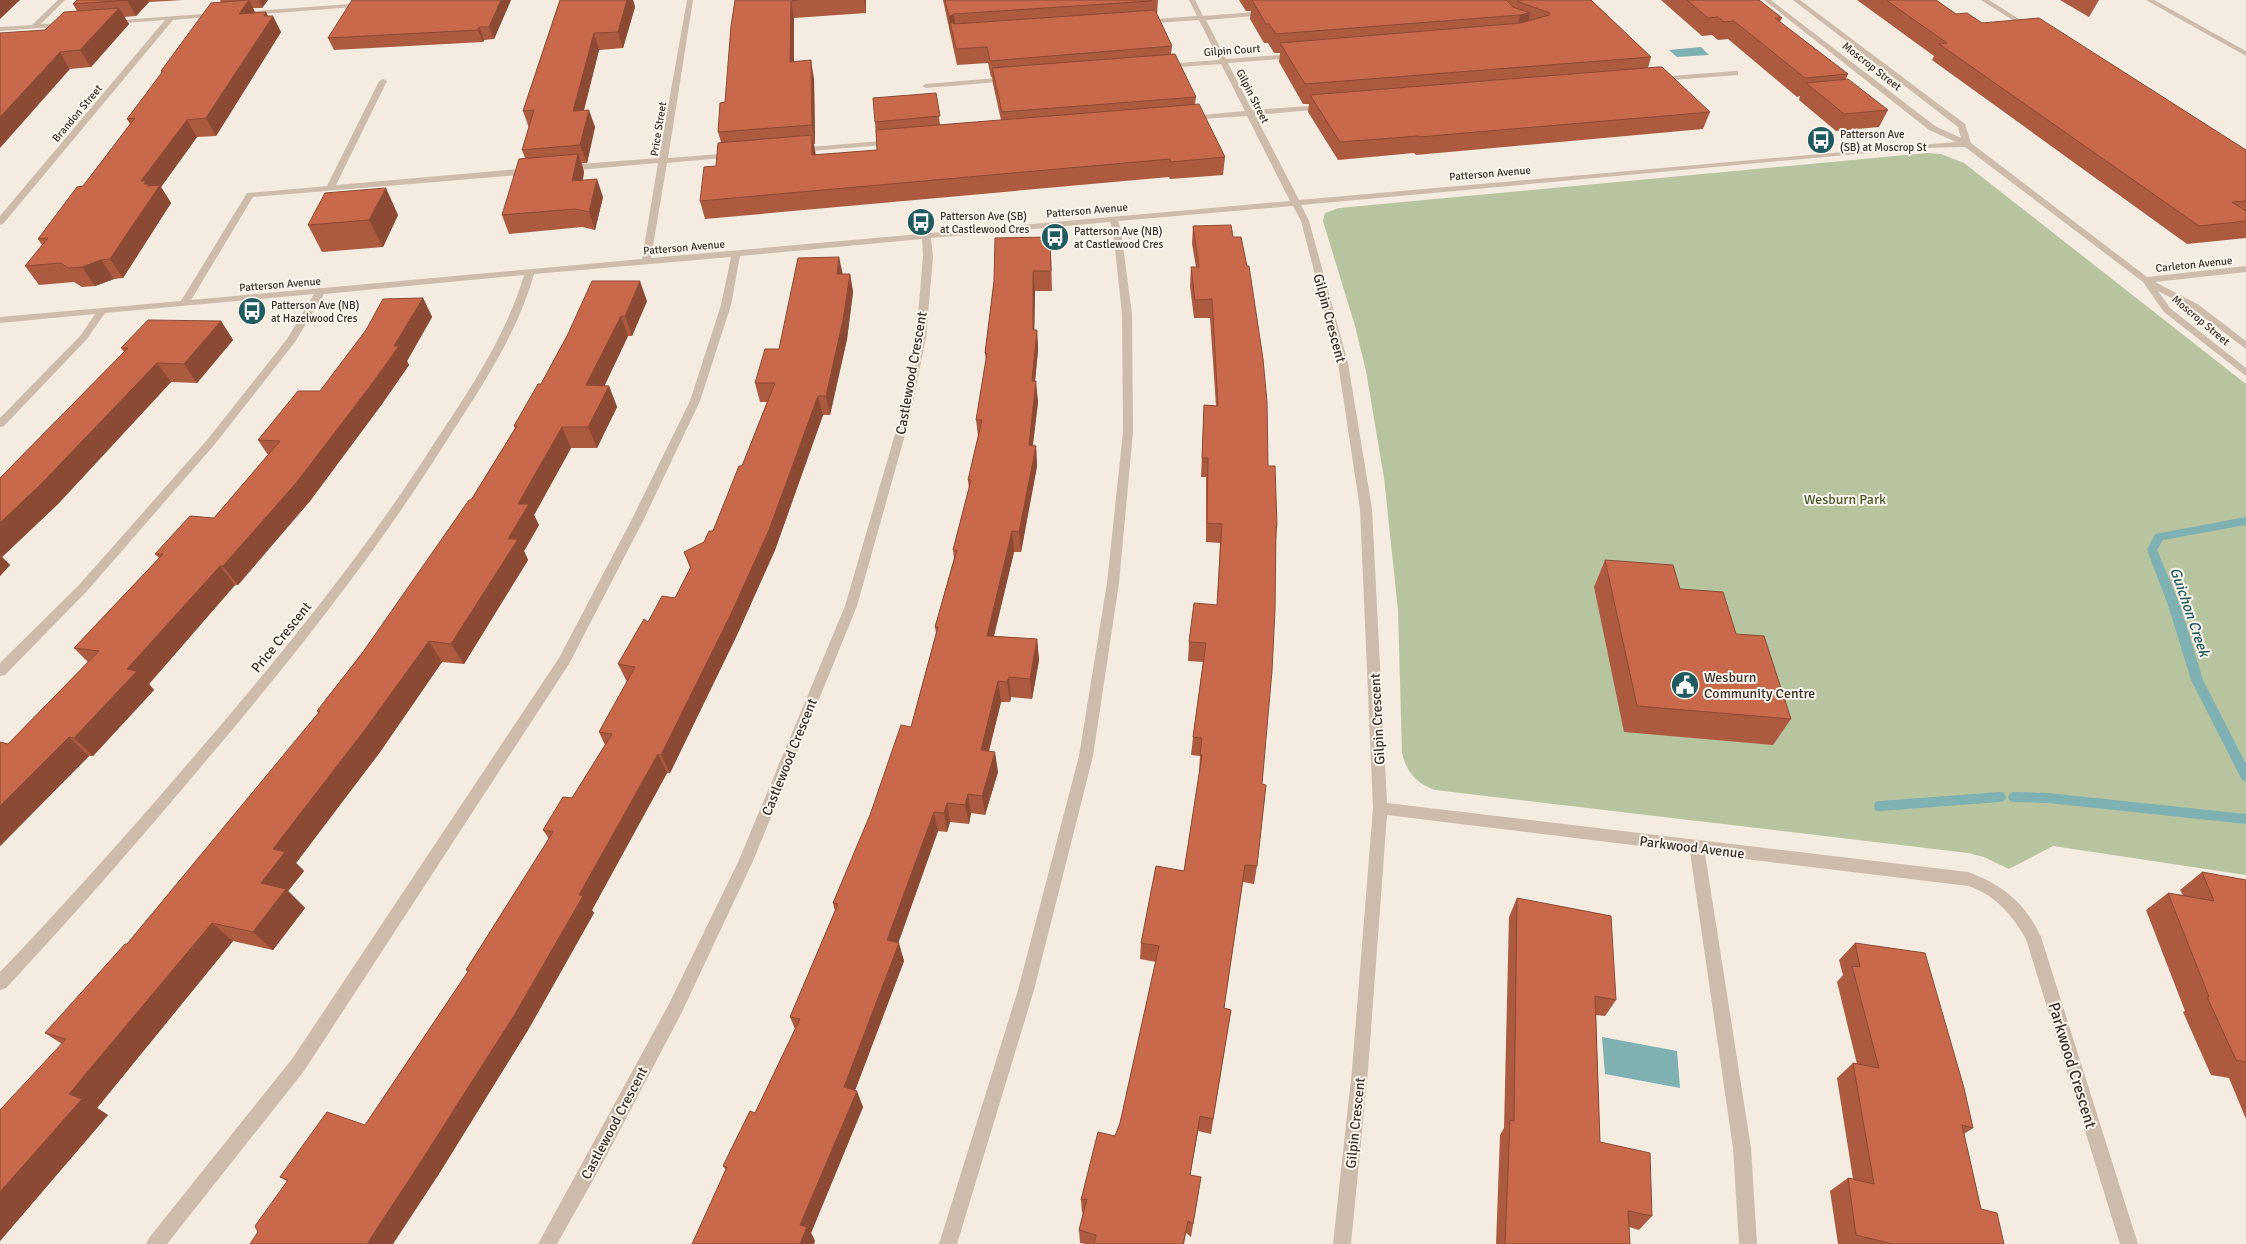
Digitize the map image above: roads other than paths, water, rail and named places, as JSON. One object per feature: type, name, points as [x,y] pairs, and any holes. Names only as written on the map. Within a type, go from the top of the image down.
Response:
[{"type":"street","points":[[34,27],[62,0]]},
{"type":"street","points":[[307,9],[314,0]]},
{"type":"street","name":"Price Street","points":[[646,261],[690,0]]},
{"type":"street","name":"Gilpin Street","points":[[1192,0],[1296,202]]},
{"type":"street","name":"Moscrop Street","points":[[1766,0],[1932,128],[1967,144],[2145,280],[2196,307],[2246,346]]},
{"type":"street","name":"Moscrop Street","points":[[1796,0],[1962,126],[1967,144]]},
{"type":"street","points":[[1984,0],[2033,31]]},
{"type":"street","points":[[2149,0],[2246,54]]},
{"type":"street","points":[[98,23],[368,5]]},
{"type":"street","points":[[1139,23],[1276,13]]},
{"type":"street","name":"Brandon Street","points":[[2,218],[171,18]]},
{"type":"street","points":[[0,29],[69,25]]},
{"type":"street","name":"Gilpin Court","points":[[1158,66],[1302,56]]},
{"type":"street","points":[[1646,80],[1735,73]]},
{"type":"street","points":[[926,86],[1013,78]]},
{"type":"street","points":[[330,188],[383,81]]},
{"type":"street","points":[[1185,119],[1328,107]]},
{"type":"street","points":[[793,150],[901,142]]},
{"type":"street","name":"Patterson Avenue","points":[[0,320],[926,235],[1924,146],[1967,144]]},
{"type":"street","points":[[554,169],[743,154]]},
{"type":"street","points":[[184,304],[250,195],[545,170]]},
{"type":"street","name":"Gilpin Crescent","points":[[1296,202],[1305,221],[1343,363],[1366,509],[1380,808],[1360,1070],[1342,1244]]},
{"type":"street","points":[[948,1244],[1026,990],[1086,756],[1113,583],[1128,432],[1127,314],[1117,231],[1113,219]]},
{"type":"street","name":"Castlewood Crescent","points":[[547,1244],[595,1160],[662,1034],[746,861],[851,606],[905,417],[920,337],[928,257],[926,235]]},
{"type":"street","points":[[155,1244],[298,1065],[564,661],[637,521],[695,401],[726,305],[735,267],[736,253]]},
{"type":"street","name":"Carleton Avenue","points":[[2145,280],[2246,269]]},
{"type":"street","name":"Price Crescent","points":[[0,983],[36,946],[159,807],[332,599],[432,457],[471,394],[524,296],[530,272]]},
{"type":"street","name":"Moscrop Street","points":[[2145,280],[2167,310],[2246,373]]},
{"type":"street","points":[[0,670],[84,588],[211,442],[291,340],[320,292]]},
{"type":"street","points":[[0,424],[84,337],[102,311]]},
{"type":"street","name":"Parkwood Avenue","points":[[1380,808],[1697,848],[1968,879],[1979,882],[2001,894]]},
{"type":"street","points":[[1697,848],[1742,1148],[1748,1244]]},
{"type":"street","name":"Parkwood Crescent","points":[[2001,894],[2014,906],[2033,937],[2129,1244]]},
{"type":"water","points":[[1701,47],[1709,55],[1677,57],[1669,50]]},
{"type":"water","points":[[1602,1037],[1677,1051],[1680,1088],[1605,1074]]},
{"type":"waterway","name":"Guichon Creek","points":[[2246,521],[2159,537],[2152,550],[2174,605],[2197,680],[2246,776]]},
{"type":"waterway","points":[[1880,806],[2000,797]]},
{"type":"waterway","points":[[2014,797],[2048,798],[2246,819]]},
{"type":"place","name":"Patterson Ave (SB) at Moscrop St","points":[[1821,140]]},
{"type":"place","name":"Patterson Ave (SB) at Castlewood Cres","points":[[921,222]]},
{"type":"place","name":"Patterson Ave (NB) at Castlewood Cres","points":[[1055,237]]},
{"type":"place","name":"Patterson Ave (NB) at Hazelwood Cres","points":[[252,311]]},
{"type":"place","name":"Wesburn Community Centre","points":[[1685,685]]},
{"type":"park label","name":"Wesburn Park","points":[[1845,499]]}]
